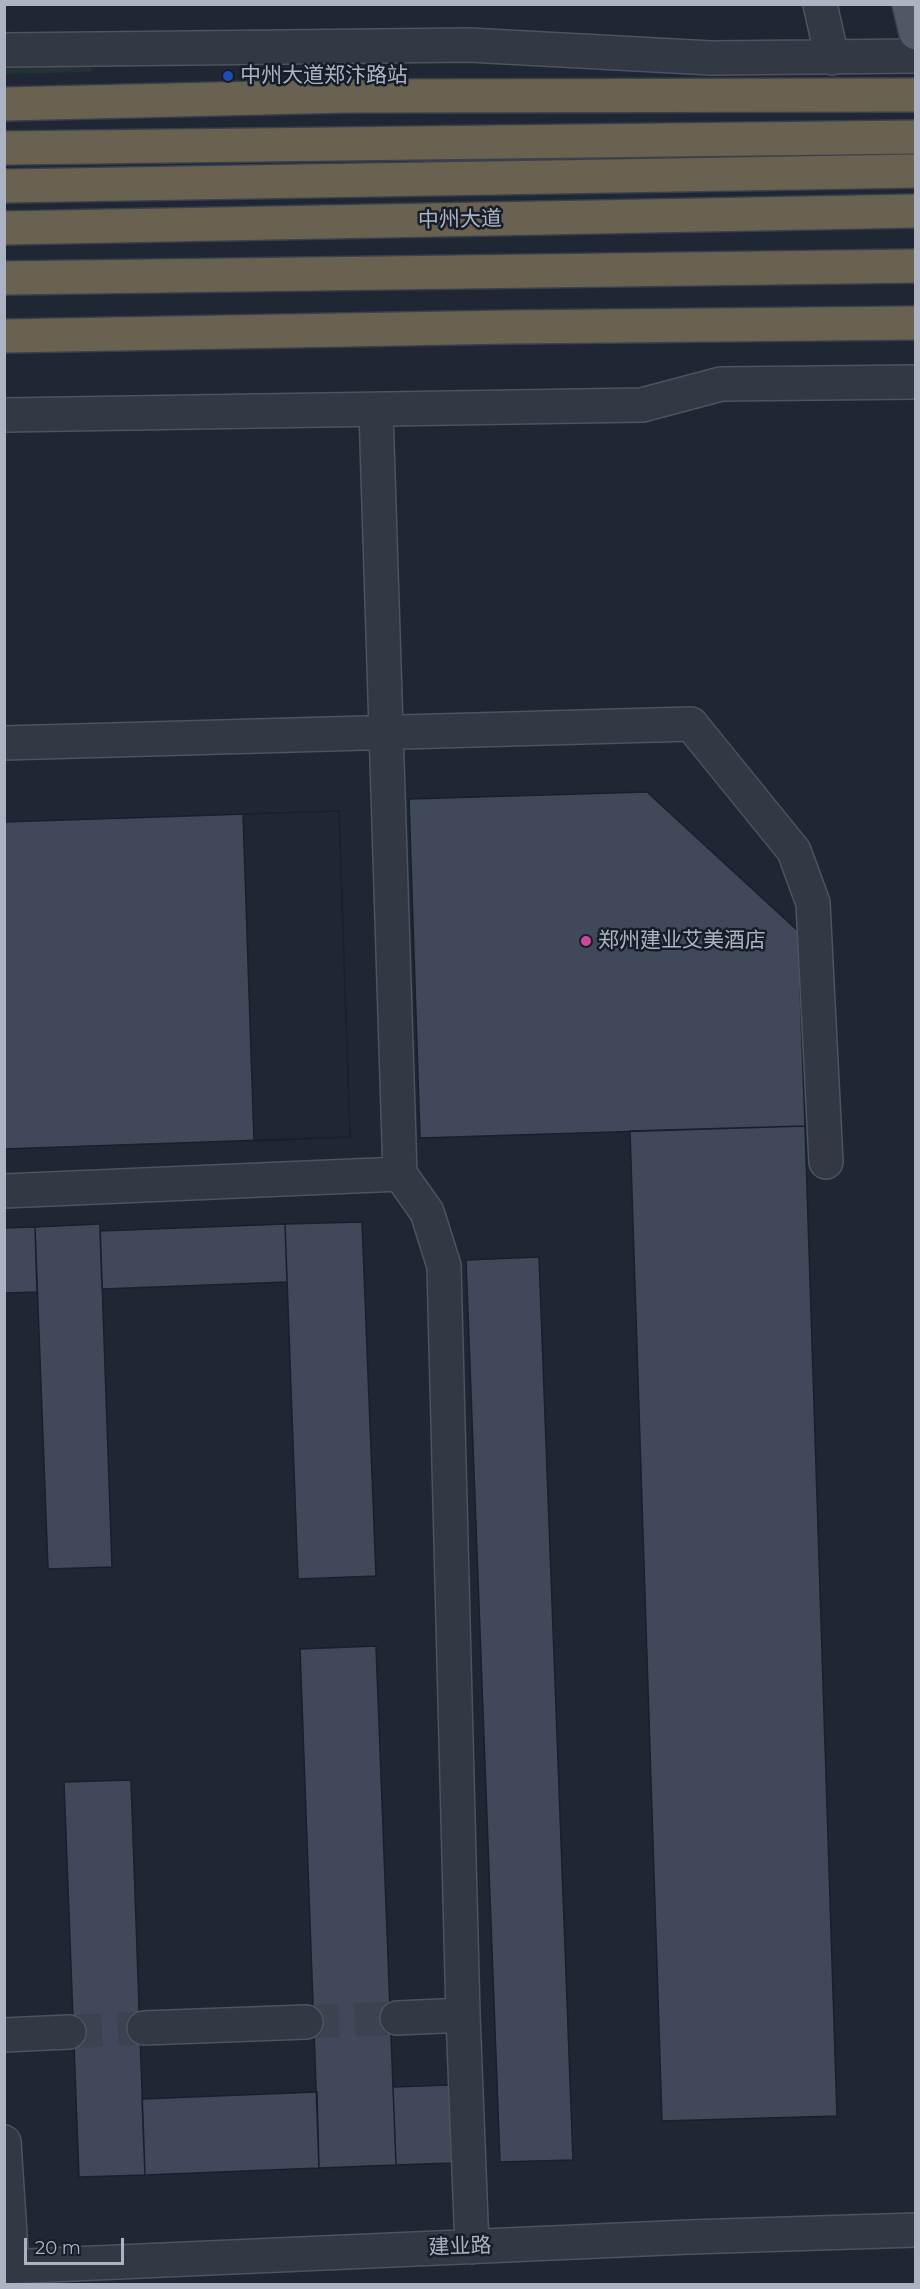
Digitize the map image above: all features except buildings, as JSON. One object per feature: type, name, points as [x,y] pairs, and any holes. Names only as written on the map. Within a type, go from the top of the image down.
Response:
[{"type":"highway","points":[[4,104],[345,96],[915,95]]},
{"type":"highway","points":[[4,148],[915,137]]},
{"type":"highway","name":"中州大道","points":[[4,186],[915,171]]},
{"type":"highway","name":"中州大道","points":[[4,228],[915,211]]},
{"type":"highway","points":[[4,278],[915,266]]},
{"type":"highway","points":[[4,336],[486,327],[915,323]]},
{"type":"main road","points":[[909,4],[915,33]]},
{"type":"street","points":[[820,4],[832,58]]},
{"type":"street","points":[[4,50],[469,45],[711,58],[915,56]]},
{"type":"street","points":[[4,415],[376,411],[642,405],[721,384],[915,382]]},
{"type":"street","points":[[376,411],[400,1174],[427,1212],[444,1266],[463,2015],[472,2247]]},
{"type":"street","points":[[4,743],[691,724],[794,852],[813,903],[826,1162]]},
{"type":"street","points":[[4,1191],[400,1174]]},
{"type":"street","points":[[397,2018],[463,2015]]},
{"type":"street","points":[[144,2028],[306,2022]]},
{"type":"street","points":[[4,2034],[69,2032]]},
{"type":"street","points":[[4,2142],[8,2266]]},
{"type":"street","name":"建业路","points":[[8,2266],[915,2230]]},
{"type":"shaded area","points":[[91,60],[91,72],[5,74],[4,61]]},
{"type":"tunnel","points":[[306,2022],[397,2018]]},
{"type":"tunnel","points":[[69,2032],[144,2028]]},
{"type":"place","name":"中州大道郑汴路站","points":[[228,76]]},
{"type":"place","name":"郑州建业艾美酒店","points":[[586,941]]}]
